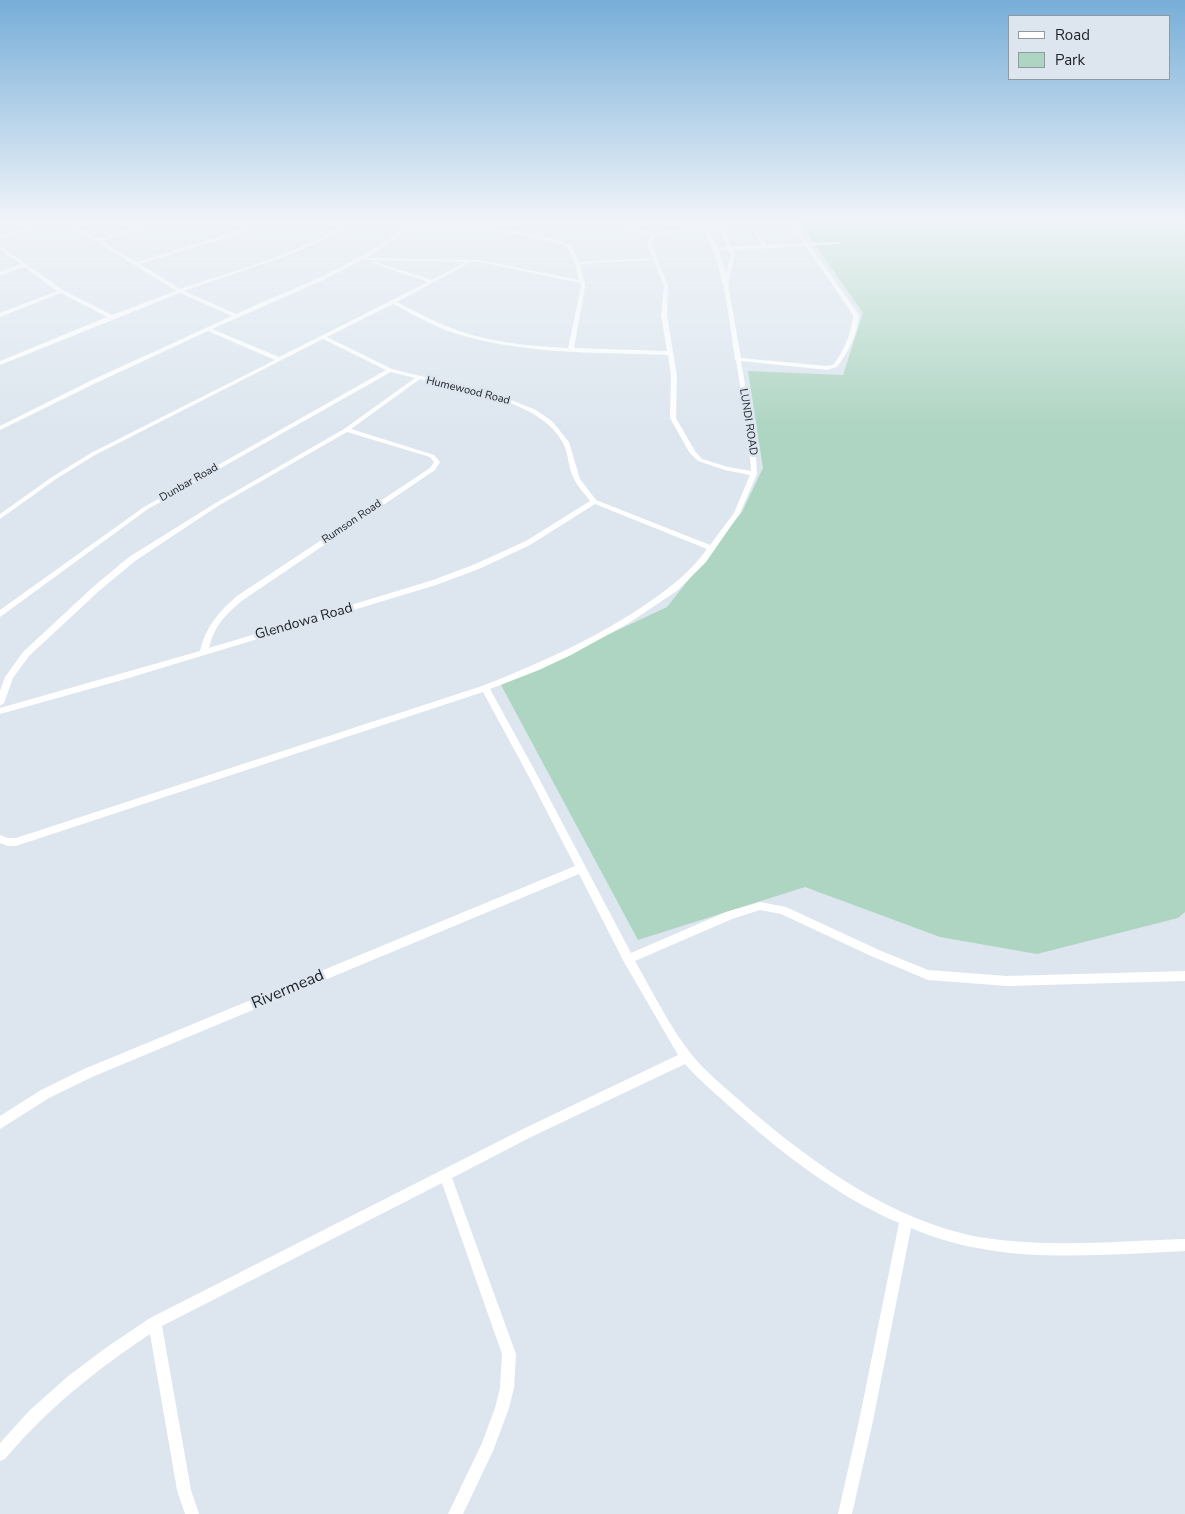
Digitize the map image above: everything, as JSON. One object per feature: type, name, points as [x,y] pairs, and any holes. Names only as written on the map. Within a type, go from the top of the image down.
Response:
[{"type":"street","points":[[0,315],[61,291],[111,317]]},
{"type":"street","points":[[0,363],[180,291],[238,316]]},
{"type":"street","points":[[0,428],[124,367],[294,291]]},
{"type":"street","points":[[0,517],[54,478],[93,454],[415,291]]},
{"type":"street","points":[[571,349],[582,291]]},
{"type":"street","points":[[666,291],[664,315],[674,376],[674,418],[696,456],[707,463],[754,474]]},
{"type":"street","name":"LUNDI ROAD","points":[[0,839],[16,842],[485,688],[568,654],[626,621],[675,588],[689,576],[737,513],[754,474],[752,443],[727,291]]},
{"type":"street","points":[[737,359],[828,368],[836,365],[846,346],[857,317],[839,291]]},
{"type":"street","points":[[393,302],[445,328],[516,345],[670,353]]},
{"type":"street","points":[[209,329],[278,359]]},
{"type":"street","name":"Humewood Road","points":[[323,336],[390,370],[517,403],[550,422],[566,442],[577,479],[594,500],[711,548]]},
{"type":"street","name":"Dunbar Road","points":[[0,614],[146,508],[390,370]]},
{"type":"street","points":[[0,703],[9,677],[26,654],[63,618],[132,559],[216,505],[346,430],[418,378]]},
{"type":"street","name":"Rumson Road","points":[[204,651],[206,638],[213,623],[240,598],[433,469],[437,462],[432,456],[346,430]]},
{"type":"street","name":"Glendowa Road","points":[[0,711],[388,598],[458,574],[528,542],[594,500]]},
{"type":"street","points":[[0,675],[9,677]]},
{"type":"street","points":[[485,688],[582,868],[628,959],[686,1057],[742,1110],[812,1165],[848,1188],[906,1220],[961,1240],[1000,1246],[1039,1248],[1185,1245]]},
{"type":"street","name":"Rivermead","points":[[0,1123],[45,1094],[88,1073],[582,868]]},
{"type":"street","points":[[628,959],[730,915],[760,906],[782,910],[875,954],[928,975],[1007,981],[1185,976]]},
{"type":"street","points":[[0,1454],[41,1408],[70,1383],[118,1346],[155,1323],[445,1175],[686,1057]]},
{"type":"street","points":[[445,1175],[509,1354],[507,1388],[502,1408],[488,1446],[455,1514]]},
{"type":"street","points":[[845,1514],[866,1421],[906,1220]]},
{"type":"street","points":[[155,1323],[184,1490],[192,1514]]},
{"type":"green space","points":[[847,291],[1185,291],[1185,912],[1178,918],[1037,954],[940,937],[805,887],[638,940],[501,685],[667,607],[742,512],[763,468],[748,371],[843,375],[863,313]]}]
